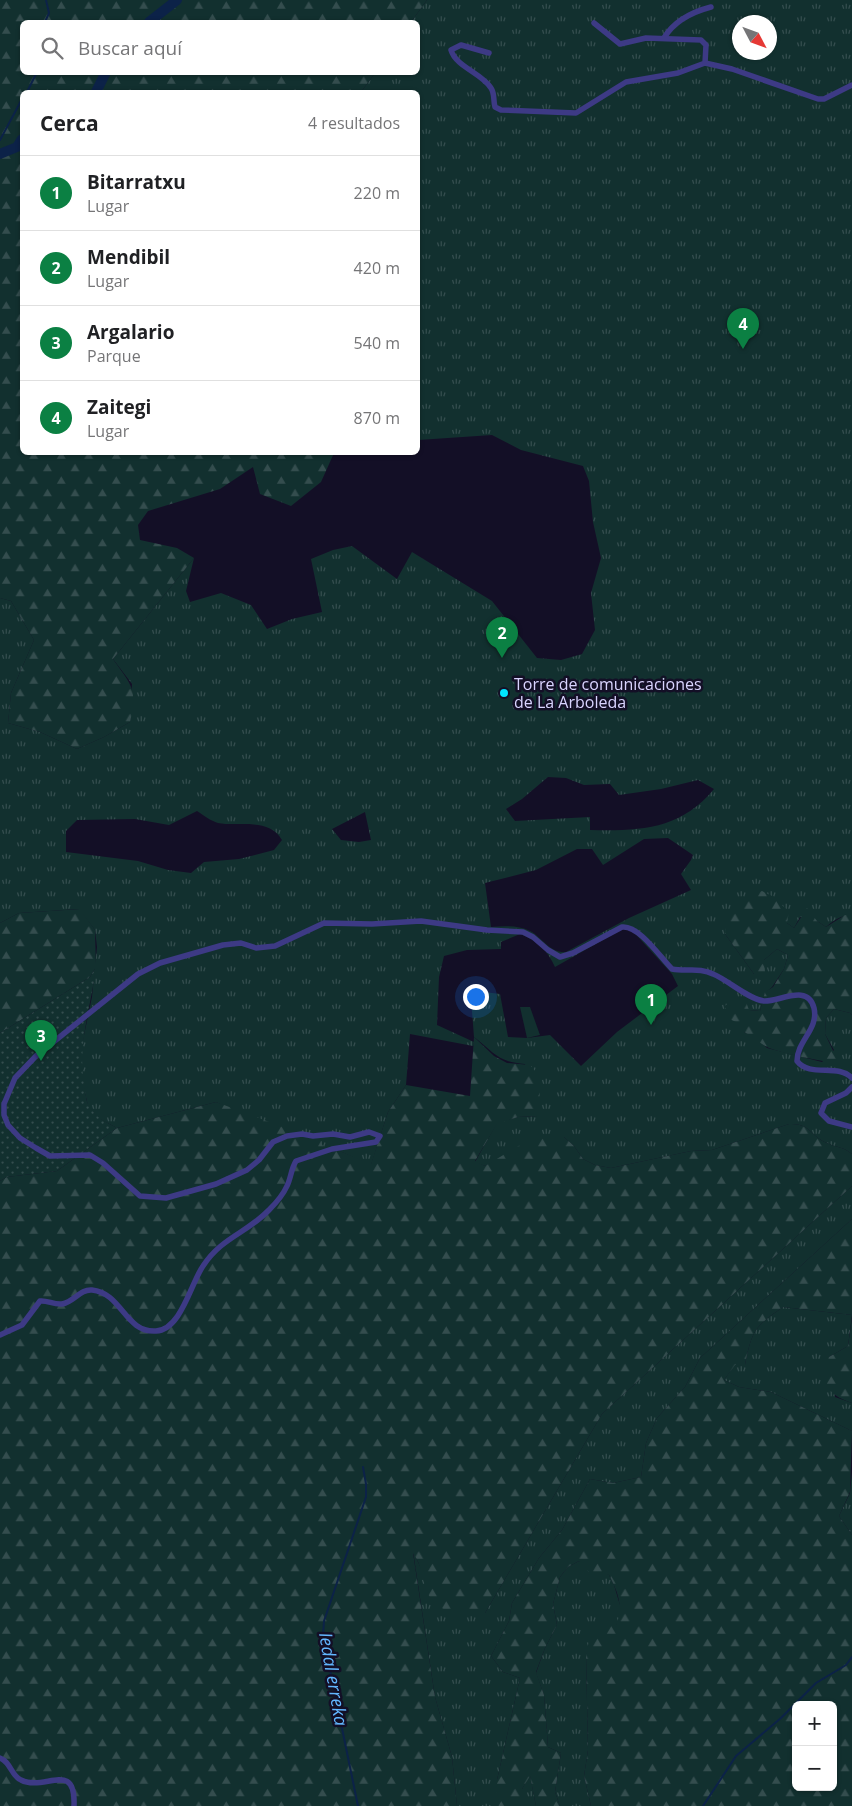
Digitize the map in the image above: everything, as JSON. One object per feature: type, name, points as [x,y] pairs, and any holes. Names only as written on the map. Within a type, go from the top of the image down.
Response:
[{"type":"street","points":[[664,38],[669,29],[695,12],[711,8]]},
{"type":"street","points":[[594,23],[620,44],[646,38],[694,38],[705,42],[705,63]]},
{"type":"street","points":[[489,53],[461,45],[451,50],[455,57],[492,89],[494,103],[498,109],[570,113],[585,109],[605,93],[626,82],[678,73],[705,63],[732,68],[818,99],[824,99],[852,85]]},
{"type":"street","points":[[0,1335],[22,1325],[40,1301],[63,1304],[81,1292],[90,1289],[104,1293],[114,1299],[132,1323],[140,1328],[156,1331],[168,1328],[179,1315],[202,1267],[213,1252],[220,1244],[259,1219],[271,1208],[287,1186],[296,1161],[340,1148],[376,1142],[379,1139],[380,1136],[376,1133],[369,1132],[350,1136],[333,1134],[313,1136],[302,1134],[287,1136],[273,1142],[259,1160],[247,1170],[216,1184],[166,1198],[140,1196],[103,1163],[90,1155],[50,1156],[20,1138],[8,1124],[4,1115],[7,1094],[15,1078],[48,1045],[138,974],[160,962],[223,945],[241,944],[256,948],[275,946],[324,923],[372,924],[421,921],[486,930],[524,932],[534,937],[548,950],[560,957],[573,953],[622,927],[629,926],[638,931],[672,969],[704,971],[714,974],[758,1000],[767,1001],[796,994],[808,998],[813,1005],[814,1022],[801,1046],[797,1061],[806,1068],[836,1071],[849,1075],[852,1078]]},
{"type":"street","points":[[852,1087],[846,1093],[825,1103],[821,1113],[829,1121],[852,1126]]},
{"type":"street","points":[[0,1758],[8,1764],[13,1774],[20,1780],[37,1782],[62,1780],[70,1784],[75,1792],[74,1806]]},
{"type":"green space","points":[[0,0],[427,0],[412,20],[20,20],[20,75],[374,75],[362,90],[20,90],[20,455],[333,455],[321,482],[291,506],[260,494],[253,467],[220,489],[148,511],[138,525],[140,540],[177,548],[194,558],[113,659],[128,681],[133,694],[130,722],[104,737],[77,749],[40,732],[8,723],[11,693],[34,640],[11,601],[0,598]]},
{"type":"green space","points":[[427,0],[852,0],[852,915],[838,918],[826,927],[817,921],[800,917],[794,928],[787,923],[725,934],[754,974],[764,960],[777,949],[788,955],[784,969],[772,987],[765,993],[760,1011],[749,1010],[736,1022],[745,1022],[744,1032],[756,1037],[767,1048],[822,1062],[834,1050],[825,1034],[826,1018],[834,1009],[852,1015],[852,1154],[821,1140],[802,1126],[789,1124],[712,1150],[691,1151],[611,1168],[595,1165],[583,1159],[574,1146],[564,1137],[503,1157],[485,1166],[475,1162],[497,1123],[518,1117],[538,1116],[525,1064],[502,1059],[474,1037],[472,1011],[476,991],[500,994],[508,1037],[527,1038],[550,1035],[581,1066],[617,1032],[678,986],[672,974],[630,928],[622,929],[555,967],[541,947],[532,939],[520,934],[501,942],[501,949],[467,950],[444,956],[439,977],[437,1025],[474,1042],[473,1046],[410,1034],[406,1085],[388,1112],[371,1165],[335,1149],[327,1153],[216,1102],[117,1128],[98,1118],[88,1106],[82,1078],[82,1045],[92,997],[97,947],[95,930],[79,909],[19,913],[0,923],[0,598],[11,601],[34,640],[11,693],[8,723],[40,732],[77,749],[104,737],[130,722],[132,684],[113,659],[194,558],[186,591],[190,602],[221,593],[251,605],[267,629],[292,619],[322,612],[311,559],[333,550],[352,546],[397,579],[412,552],[492,601],[537,658],[561,660],[582,654],[595,630],[591,593],[601,558],[593,522],[589,481],[583,466],[521,450],[492,435],[420,440],[420,90],[362,90],[374,75],[420,75],[420,20],[412,20]],"holes":[[[548,777],[566,778],[584,785],[610,784],[619,795],[661,789],[698,780],[714,789],[701,803],[673,820],[658,825],[626,830],[590,830],[590,817],[515,821],[506,809],[522,799]],[[197,811],[218,823],[253,824],[269,828],[282,840],[274,850],[239,859],[204,862],[191,873],[168,870],[138,861],[66,852],[66,831],[77,820],[135,819],[169,825]],[[365,812],[371,840],[359,842],[341,840],[332,829]],[[668,838],[693,855],[681,874],[691,890],[629,918],[566,952],[560,952],[551,948],[535,934],[525,929],[511,926],[491,927],[485,883],[536,870],[577,849],[592,849],[603,865],[644,839]]]},
{"type":"green space","points":[[762,891],[774,897],[789,912],[787,923],[794,928],[807,908],[817,921],[826,927],[845,915],[852,915],[852,1015],[834,1009],[826,1018],[825,1034],[839,1063],[802,1057],[772,1049],[744,1032],[744,1022],[736,1022],[725,1017],[725,1006],[734,998],[746,1002],[749,1010],[760,1011],[765,992],[773,987],[784,969],[788,955],[777,949],[764,960],[765,972],[754,974],[725,934],[728,917],[735,905],[746,897]]},
{"type":"green space","points":[[80,909],[95,930],[96,967],[90,977],[0,1033],[0,923],[19,913]]},
{"type":"green space","points":[[96,967],[83,1043],[82,1058],[86,1099],[92,1111],[98,1117],[117,1128],[57,1171],[7,1177],[0,1181],[0,1033],[90,977]]},
{"type":"green space","points":[[520,1007],[530,1007],[540,1035],[527,1038]]},
{"type":"green space","points":[[474,1037],[494,1056],[507,1063],[530,1065],[541,1078],[538,1116],[518,1117],[497,1124],[475,1161],[485,1166],[525,1142],[556,1134],[564,1137],[574,1146],[583,1159],[595,1165],[611,1168],[691,1151],[712,1150],[789,1124],[796,1124],[806,1128],[821,1140],[852,1154],[852,1186],[602,1414],[485,1613],[453,1612],[438,1606],[428,1594],[418,1562],[413,1553],[435,1697],[452,1757],[457,1806],[0,1806],[0,1181],[7,1177],[57,1171],[117,1128],[216,1102],[320,1141],[327,1153],[335,1149],[371,1164],[388,1112],[406,1085],[470,1096]]},
{"type":"green space","points":[[852,1186],[852,1219],[700,1358],[685,1387],[657,1418],[646,1443],[641,1477],[613,1483],[590,1479],[562,1530],[539,1558],[512,1603],[509,1621],[491,1656],[503,1672],[520,1678],[497,1780],[498,1804],[497,1806],[457,1806],[452,1757],[435,1697],[413,1551],[423,1573],[429,1595],[485,1613],[602,1414]]},
{"type":"green space","points":[[852,1219],[852,1315],[783,1307],[760,1325],[752,1337],[745,1365],[735,1365],[724,1380],[739,1387],[771,1392],[852,1431],[850,1492],[839,1516],[852,1535],[852,1806],[591,1806],[584,1776],[588,1750],[586,1654],[591,1632],[598,1623],[616,1625],[620,1606],[609,1575],[589,1572],[579,1561],[568,1567],[560,1577],[553,1604],[557,1625],[545,1648],[536,1672],[544,1695],[548,1747],[561,1753],[555,1792],[560,1806],[536,1806],[530,1776],[522,1789],[522,1806],[497,1806],[497,1780],[520,1678],[503,1672],[491,1656],[509,1621],[512,1603],[539,1558],[562,1530],[590,1479],[613,1483],[641,1477],[646,1443],[657,1418],[685,1387],[700,1358]]},
{"type":"green space","points":[[783,1307],[852,1315],[848,1346],[829,1357],[835,1397],[852,1403],[852,1431],[771,1392],[739,1387],[724,1380],[735,1364],[745,1365],[752,1337],[760,1325]]},
{"type":"green space","points":[[852,1318],[852,1403],[836,1396],[831,1391],[826,1381],[826,1374],[829,1357],[848,1346]]},
{"type":"green space","points":[[852,1472],[852,1535],[839,1516],[850,1493]]},
{"type":"green space","points":[[579,1561],[609,1575],[622,1612],[616,1626],[586,1654],[588,1750],[584,1776],[591,1806],[560,1806],[555,1792],[561,1753],[548,1747],[544,1695],[536,1673],[545,1648],[557,1625],[553,1604],[560,1577],[568,1567]]},
{"type":"green space","points":[[530,1775],[536,1806],[522,1806],[522,1789]]},
{"type":"waterway","points":[[46,0],[49,13],[46,20]]},
{"type":"waterway","points":[[152,20],[177,0]]},
{"type":"waterway","points":[[28,90],[36,75]]},
{"type":"waterway","points":[[97,90],[104,75]]},
{"type":"waterway","points":[[0,140],[20,103]]},
{"type":"waterway","points":[[0,154],[17,147],[20,142]]},
{"type":"waterway","name":"Iedal erreka","points":[[358,1806],[323,1636],[324,1621],[366,1497],[363,1467]]},
{"type":"waterway","points":[[703,1806],[736,1756],[781,1718],[816,1683],[846,1665],[852,1657]]},
{"type":"place","name":"Zaitegi","points":[[743,349]]},
{"type":"place","name":"Mendibil","points":[[502,658]]},
{"type":"place","name":"Torre de comunicaciones de La Arboleda","points":[[504,693]]},
{"type":"place","name":"Bitarratxu","points":[[651,1025]]},
{"type":"place","name":"Argalario","points":[[41,1061]]}]
